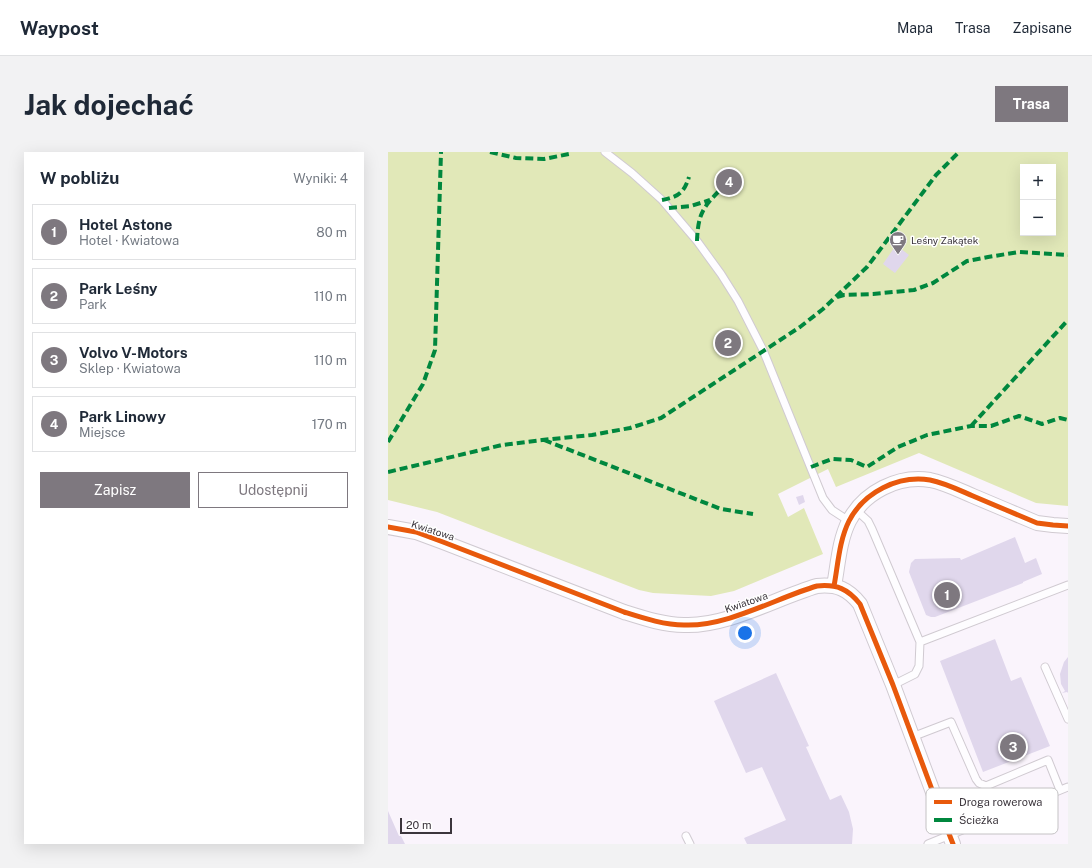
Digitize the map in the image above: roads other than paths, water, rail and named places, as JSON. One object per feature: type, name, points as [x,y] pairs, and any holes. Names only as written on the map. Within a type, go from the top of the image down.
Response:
[{"type":"street","points":[[834,586],[843,537],[852,516],[870,496],[890,484],[910,480],[925,480],[946,485],[1037,523],[1068,526]]},
{"type":"street","name":"Kwiatowa","points":[[388,527],[416,532],[624,612],[655,621],[684,626],[705,624],[730,618],[817,586],[834,586],[842,588],[852,594],[860,604],[893,685],[932,788]]},
{"type":"lane","points":[[605,152],[632,173],[662,200],[697,241],[738,301],[763,350],[823,498],[832,510],[868,521],[920,642],[919,666],[915,674],[893,685]]},
{"type":"lane","points":[[920,642],[1068,584]]},
{"type":"lane","points":[[1045,667],[1068,719]]},
{"type":"lane","points":[[912,737],[951,722],[979,783],[986,786],[1048,760],[1060,790],[1068,787]]},
{"type":"lane","points":[[928,844],[951,839],[962,834]]},
{"type":"lane","points":[[686,836],[690,844]]},
{"type":"place","name":"Park Linowy","points":[[729,182]]},
{"type":"place","name":"Leśny Zakątek","points":[[898,255]]},
{"type":"place","name":"Park Leśny","points":[[728,343]]},
{"type":"place","name":"Hotel Astone","points":[[947,595]]},
{"type":"place","name":"Volvo V-Motors","points":[[1013,747]]}]
